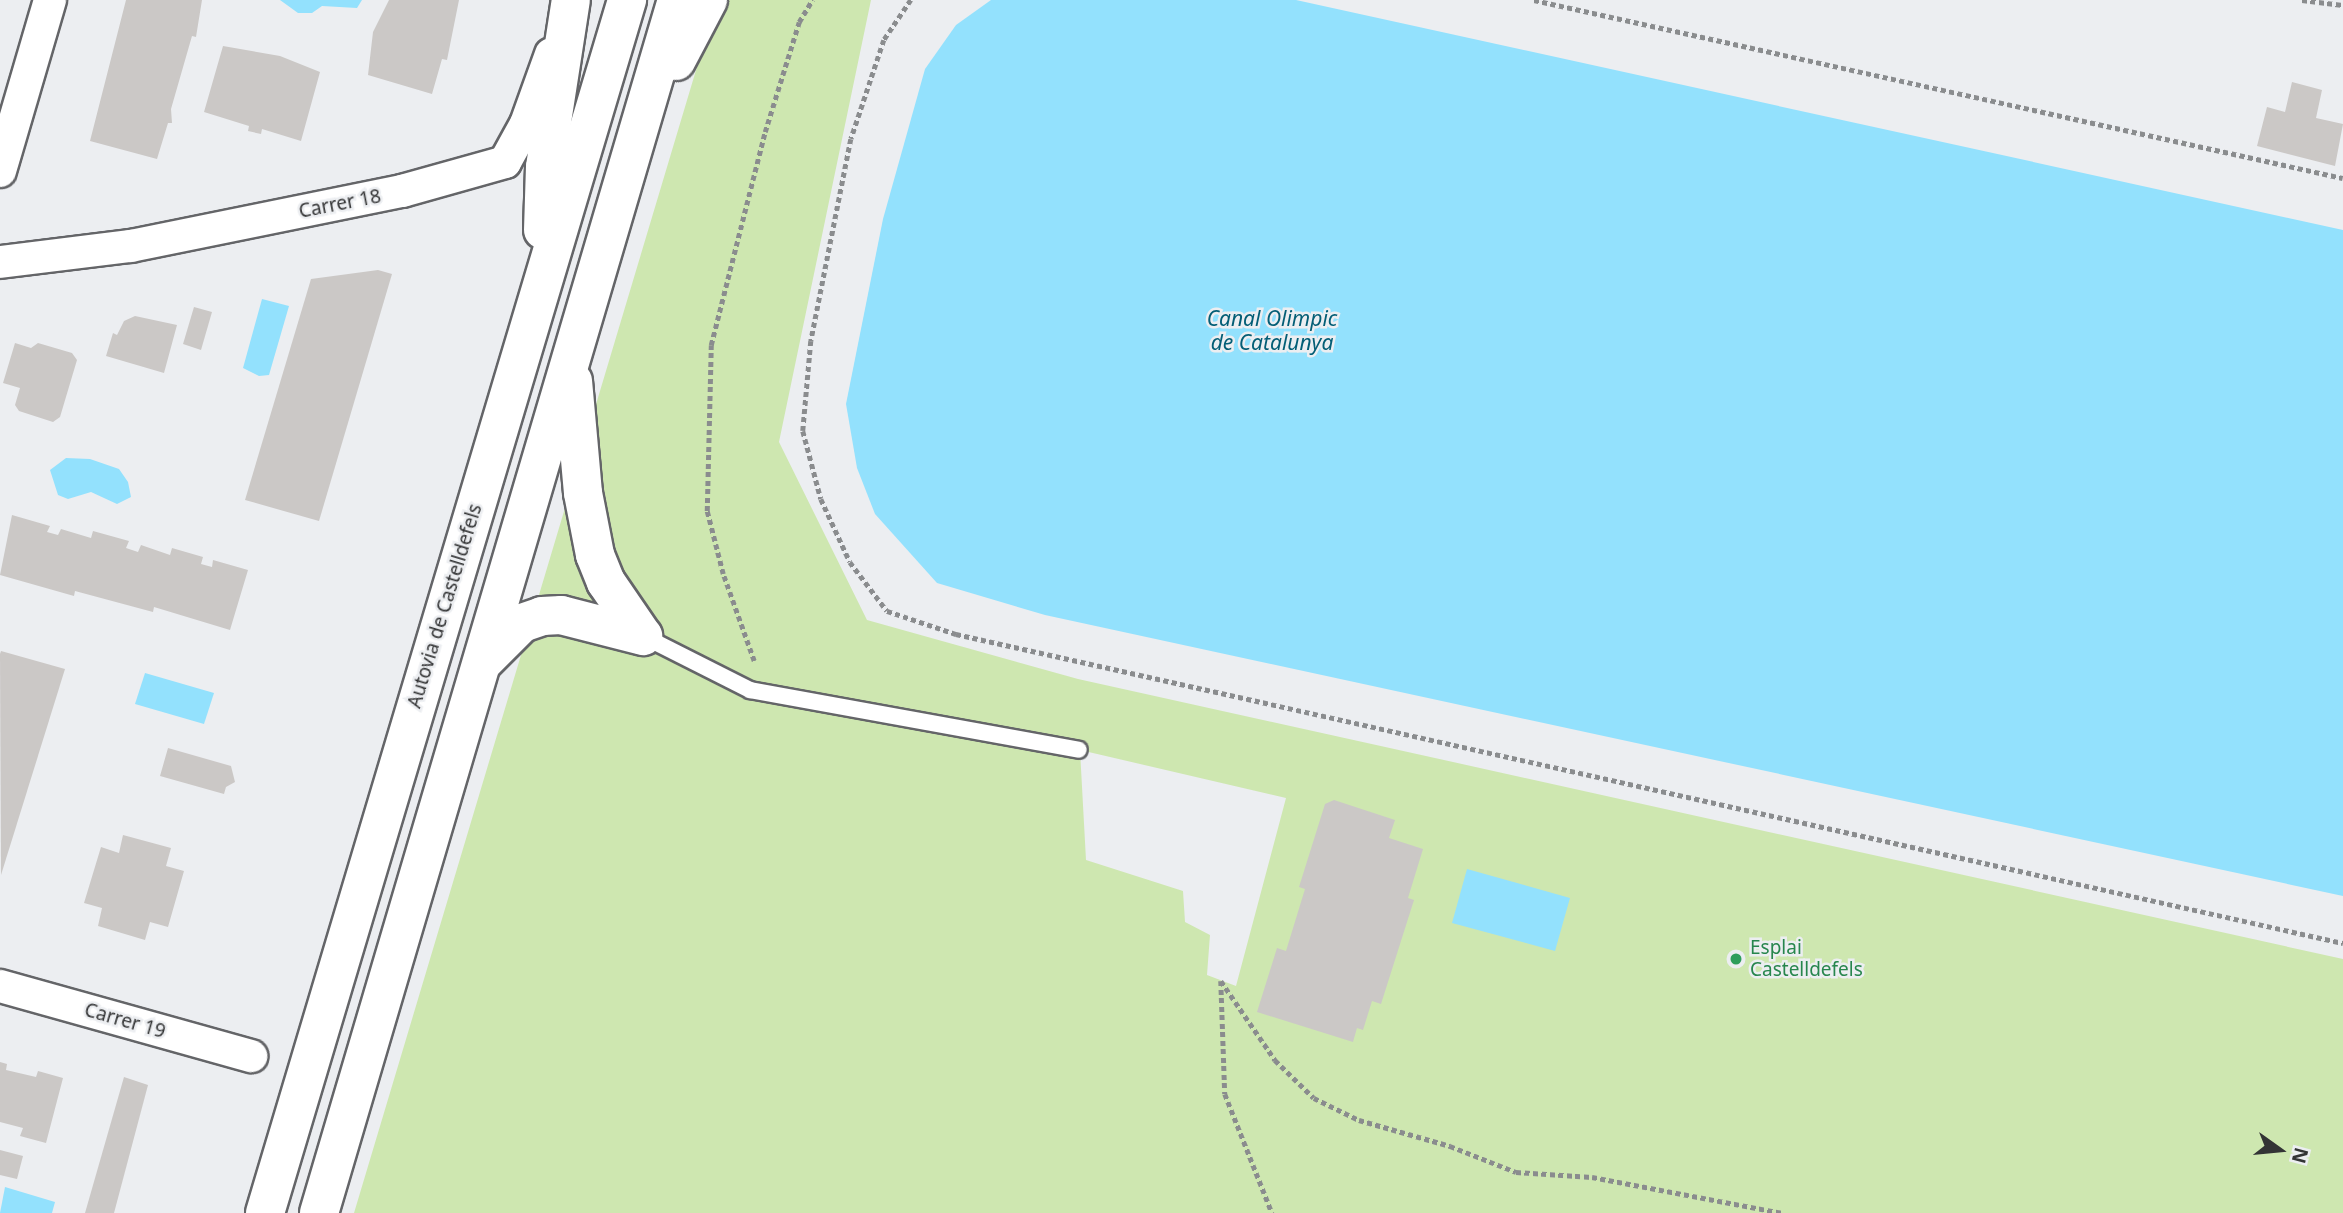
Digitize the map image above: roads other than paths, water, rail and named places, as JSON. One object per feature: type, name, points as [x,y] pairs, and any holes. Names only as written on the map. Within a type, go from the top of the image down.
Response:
[{"type":"highway","points":[[541,286],[545,167],[571,0]]},
{"type":"highway","name":"Autovia de Castelldefels","points":[[265,1213],[627,0]]},
{"type":"highway","points":[[319,1213],[677,0]]},
{"type":"highway","points":[[636,137],[708,0]]},
{"type":"highway","points":[[571,359],[583,493],[595,555],[618,603],[643,636]]},
{"type":"highway","points":[[482,664],[522,623],[542,616],[561,615],[643,636]]},
{"type":"street","points":[[0,171],[50,0]]},
{"type":"street","name":"Carrer 18","points":[[0,262],[145,244],[402,191],[505,162],[526,124],[571,0]]},
{"type":"street","name":"Carrer 19","points":[[0,986],[251,1056]]},
{"type":"lane","points":[[643,636],[750,690],[1079,750]]},
{"type":"water","points":[[280,0],[362,0],[357,8],[322,6],[312,13],[298,13]]},
{"type":"water","name":"Canal Olimpic de Catalunya","points":[[991,0],[1296,0],[2343,230],[2343,896],[1045,615],[937,583],[875,514],[857,468],[846,404],[883,219],[925,69],[956,25]]},
{"type":"water","points":[[262,299],[289,306],[269,375],[259,376],[243,368]]},
{"type":"water","points":[[66,458],[90,459],[119,469],[128,482],[131,497],[117,504],[91,492],[68,499],[58,495],[50,470]]},
{"type":"water","points":[[145,673],[214,693],[204,724],[135,704]]},
{"type":"water","points":[[1467,869],[1570,898],[1555,951],[1452,923]]},
{"type":"water","points":[[5,1187],[55,1202],[52,1213],[0,1213]]},
{"type":"place","name":"Esplai Castelldefels","points":[[1736,959]]}]
